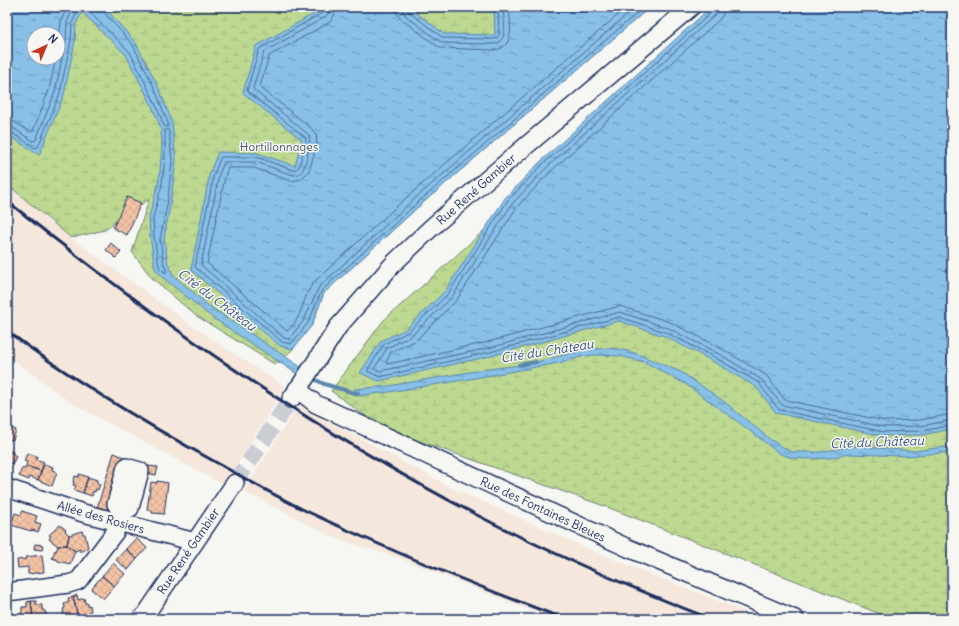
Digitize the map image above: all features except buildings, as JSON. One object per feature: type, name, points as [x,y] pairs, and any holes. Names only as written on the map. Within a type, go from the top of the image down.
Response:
[{"type":"street","name":"Rue René Gambier","points":[[294,394],[338,328],[394,263],[514,156],[691,7]]},
{"type":"street","name":"Rue des Fontaines Bleues","points":[[294,394],[628,548],[795,619]]},
{"type":"street","name":"Rue René Gambier","points":[[141,619],[146,614],[235,482]]},
{"type":"street","name":"Allée des Rosiers","points":[[7,488],[83,513],[120,517],[195,542]]},
{"type":"street","points":[[7,592],[68,584],[78,581],[115,532],[120,517]]},
{"type":"shaded area","points":[[7,185],[71,238],[194,327],[285,387],[224,485],[71,403],[7,355]]},
{"type":"shaded area","points":[[299,405],[450,487],[598,553],[763,619],[553,619],[402,559],[337,539],[243,491]]},
{"type":"green space","name":"Hortillonnages","points":[[7,7],[650,7],[417,208],[324,293],[312,325],[293,349],[276,365],[195,315],[152,278],[132,252],[149,199],[105,230],[71,238],[7,184]]},
{"type":"green space","points":[[734,7],[952,7],[952,619],[893,619],[607,507],[382,428],[331,391],[383,321]]},
{"type":"water","points":[[7,7],[104,7],[136,43],[158,86],[172,122],[176,161],[164,239],[168,264],[174,276],[209,306],[302,368],[297,374],[213,318],[162,277],[155,269],[149,217],[160,171],[162,142],[160,126],[152,106],[126,55],[82,12],[76,24],[75,41],[64,95],[39,155],[7,134]]},
{"type":"water","points":[[321,7],[409,7],[444,34],[495,35],[494,7],[650,7],[417,208],[324,293],[312,325],[293,349],[280,346],[191,270],[210,172],[218,152],[257,153],[295,166],[302,140],[243,93],[256,46],[321,10]]},
{"type":"water","points":[[711,7],[952,7],[952,429],[922,435],[883,436],[776,413],[756,387],[714,362],[664,336],[619,321],[491,356],[379,381],[360,373],[381,341],[406,329],[445,291],[505,198],[541,161]]},
{"type":"water","points":[[609,348],[635,353],[681,372],[722,400],[771,440],[791,452],[820,452],[853,446],[914,451],[952,446],[952,452],[906,456],[849,454],[830,458],[793,458],[780,454],[687,385],[644,362],[620,356],[594,355],[470,379],[389,392],[356,396],[355,393],[355,389],[388,386],[481,370],[528,364],[584,350]]},
{"type":"waterway","name":"Cité du Château","points":[[519,365],[536,362]]},
{"type":"waterway","name":"Cité du Château","points":[[312,378],[324,384],[358,393]]},
{"type":"tunnel","points":[[235,483],[291,399]]},
{"type":"railway","points":[[7,201],[119,288],[176,329],[234,370],[353,446],[506,530],[622,583],[711,619]]},
{"type":"railway","points":[[7,331],[84,385],[138,418],[292,504],[432,567],[565,619]]}]
